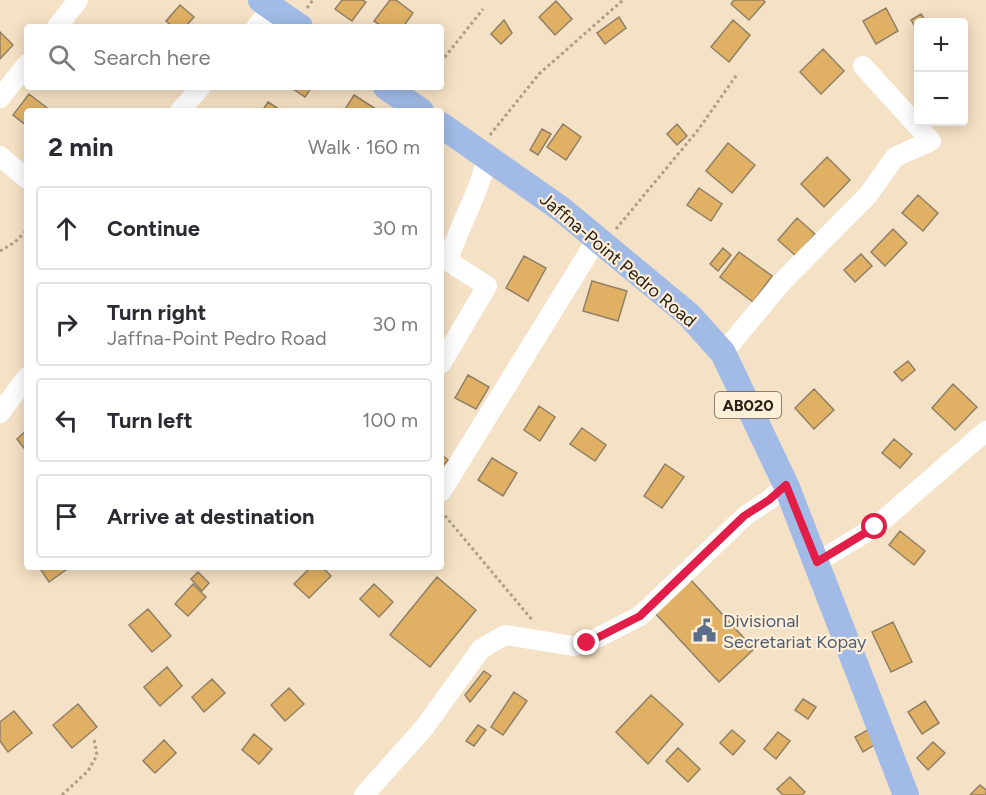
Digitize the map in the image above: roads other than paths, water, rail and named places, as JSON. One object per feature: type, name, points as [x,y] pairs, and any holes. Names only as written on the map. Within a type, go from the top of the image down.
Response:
[{"type":"main road","points":[[267,4],[296,24]]},
{"type":"main road","points":[[390,90],[417,108]]},
{"type":"main road","name":"Jaffna-Point Pedro Road","points":[[444,127],[561,209],[689,315],[723,353],[786,485],[906,795]]},
{"type":"street","points":[[59,24],[78,0]]},
{"type":"street","points":[[257,24],[267,4]]},
{"type":"street","points":[[723,353],[782,282],[868,195],[895,157],[931,141],[863,66]]},
{"type":"street","points":[[0,98],[24,68]]},
{"type":"street","points":[[183,108],[198,90]]},
{"type":"street","points":[[444,359],[487,286],[448,261],[455,238],[474,200],[482,154]]},
{"type":"street","points":[[0,156],[24,176]]},
{"type":"street","points":[[444,487],[600,241]]},
{"type":"street","points":[[0,413],[24,381]]},
{"type":"street","points":[[817,562],[875,527],[986,431]]},
{"type":"street","points":[[364,795],[424,728],[481,649],[505,636],[573,646],[587,643],[640,616],[744,516],[769,500],[786,485]]},
{"type":"place","name":"Divisional Secretariat Kopay","points":[[705,631]]}]
